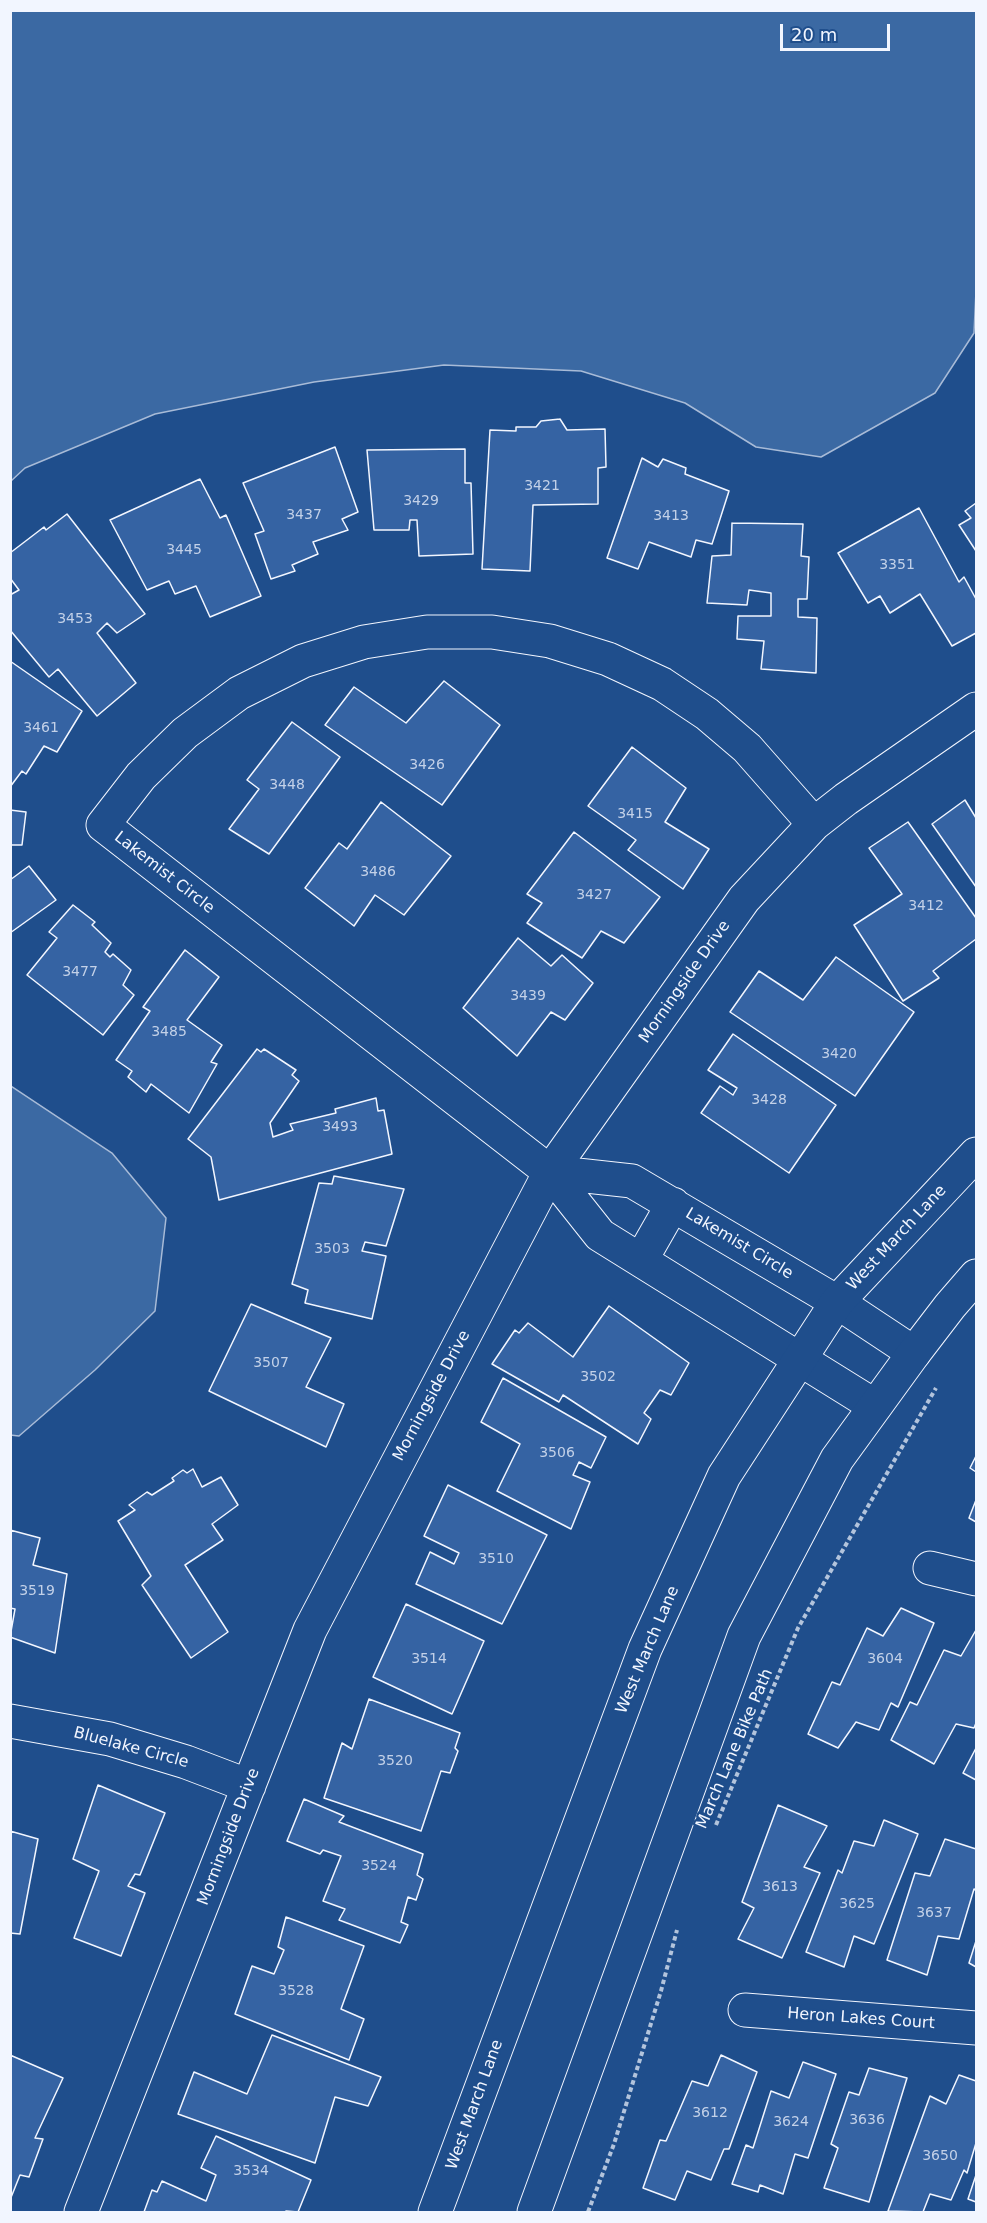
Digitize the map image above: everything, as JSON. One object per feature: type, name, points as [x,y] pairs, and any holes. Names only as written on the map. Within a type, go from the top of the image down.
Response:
[{"type":"street","name":"Lakemist Circle","points":[[814,824],[747,748],[707,714],[662,684],[608,659],[550,641],[492,632],[427,632],[364,642],[303,661],[239,693],[185,733],[141,776],[103,825],[550,1172],[600,1235],[876,1406]]},
{"type":"street","name":"Morningside Drive","points":[[81,2212],[310,1630],[550,1172],[744,899],[814,824],[846,799],[976,709]]},
{"type":"street","name":"West March Lane","points":[[435,2212],[645,1649],[724,1476],[837,1302],[976,1154]]},
{"type":"street","name":"Lakemist Circle","points":[[550,1172],[632,1181],[837,1302],[914,1353]]},
{"type":"street","points":[[641,1260],[673,1204]]},
{"type":"street","points":[[534,2212],[744,1636],[837,1459],[914,1353],[976,1276]]},
{"type":"street","points":[[930,1568],[976,1579]]},
{"type":"street","name":"Bluelake Circle","points":[[10,1721],[110,1739],[186,1762],[249,1786]]},
{"type":"street","name":"Heron Lakes Court","points":[[745,2010],[976,2028]]},
{"type":"path","name":"March Lane Bike Path","points":[[713,1831],[798,1628],[938,1384]]},
{"type":"path","points":[[588,2212],[614,2144],[679,1924]]},
{"type":"water","points":[[11,10],[976,11],[974,333],[935,393],[821,457],[756,447],[685,403],[581,371],[444,365],[314,382],[155,414],[25,468],[11,481]]},
{"type":"water","points":[[11,1086],[112,1153],[166,1218],[155,1311],[95,1370],[19,1436],[10,1435]]},
{"type":"building","points":[[560,419],[567,430],[605,429],[606,467],[598,468],[598,504],[533,505],[530,571],[482,569],[490,430],[516,431],[516,427],[536,427],[541,421]]},
{"type":"building","points":[[335,447],[358,512],[342,519],[348,530],[313,542],[318,554],[292,565],[295,571],[271,579],[255,534],[264,531],[243,483]]},
{"type":"building","points":[[465,449],[465,483],[471,483],[473,554],[419,556],[417,520],[410,520],[409,530],[374,530],[367,450]]},
{"type":"building","points":[[642,458],[658,467],[663,459],[686,468],[685,474],[729,491],[712,544],[696,540],[691,557],[649,542],[638,569],[607,558]]},
{"type":"building","points":[[200,479],[220,518],[226,515],[261,596],[210,617],[196,586],[175,594],[169,581],[147,590],[110,520]]},
{"type":"building","points":[[976,503],[976,551],[959,525],[971,518],[965,511]]},
{"type":"building","points":[[919,508],[959,582],[964,577],[976,599],[976,633],[952,646],[920,594],[890,613],[880,596],[868,603],[838,553]]},
{"type":"building","points":[[67,514],[145,614],[117,633],[107,623],[97,633],[136,683],[97,716],[58,669],[49,677],[10,630],[10,595],[19,590],[10,578],[10,553],[44,527],[46,530]]},
{"type":"building","points":[[732,523],[803,524],[801,556],[809,557],[807,599],[798,599],[798,617],[817,618],[816,673],[761,669],[764,641],[737,639],[738,616],[771,616],[771,593],[749,590],[747,605],[707,603],[712,556],[731,555]]},
{"type":"building","points":[[10,661],[82,711],[57,752],[44,746],[26,774],[22,771],[10,787]]},
{"type":"building","points":[[444,681],[500,725],[442,805],[325,725],[354,687],[406,723]]},
{"type":"building","points":[[292,722],[340,757],[269,854],[229,829],[259,789],[247,780]]},
{"type":"building","points":[[632,747],[686,788],[665,822],[709,849],[683,889],[628,850],[636,840],[588,806]]},
{"type":"building","points":[[965,800],[976,818],[976,887],[932,824]]},
{"type":"building","points":[[381,802],[451,856],[404,915],[375,895],[354,926],[305,888],[339,843],[347,849]]},
{"type":"building","points":[[10,810],[26,812],[22,845],[10,845]]},
{"type":"building","points":[[908,822],[976,918],[976,939],[933,971],[939,978],[903,1001],[854,925],[902,894],[869,848]]},
{"type":"building","points":[[574,832],[660,897],[624,943],[601,931],[582,958],[527,923],[542,903],[527,894]]},
{"type":"building","points":[[29,866],[56,900],[10,933],[10,880]]},
{"type":"building","points":[[73,905],[95,922],[92,925],[111,943],[105,952],[110,957],[113,954],[131,970],[123,985],[134,995],[103,1035],[27,975],[57,938],[49,932]]},
{"type":"building","points":[[518,938],[551,966],[562,955],[593,983],[565,1020],[551,1012],[517,1056],[463,1008]]},
{"type":"building","points":[[185,950],[219,977],[187,1020],[222,1045],[211,1062],[217,1064],[189,1113],[151,1084],[146,1092],[128,1077],[132,1071],[116,1060],[150,1011],[143,1007]]},
{"type":"building","points":[[836,957],[914,1012],[855,1096],[730,1012],[759,971],[803,1000]]},
{"type":"building","points":[[733,1034],[836,1105],[789,1173],[701,1113],[720,1086],[733,1095],[737,1088],[708,1070]]},
{"type":"building","points":[[257,1049],[261,1052],[264,1049],[296,1070],[292,1075],[299,1081],[270,1123],[273,1137],[293,1130],[290,1124],[336,1113],[335,1109],[376,1098],[378,1111],[384,1110],[392,1154],[219,1200],[211,1157],[188,1139]]},
{"type":"building","points":[[334,1176],[404,1189],[386,1246],[365,1242],[362,1251],[386,1256],[372,1319],[305,1303],[308,1290],[292,1284],[319,1183],[332,1184]]},
{"type":"building","points":[[251,1304],[331,1338],[306,1387],[344,1404],[326,1447],[209,1391]]},
{"type":"building","points":[[609,1306],[689,1363],[671,1395],[660,1390],[644,1413],[651,1419],[638,1444],[563,1395],[559,1402],[492,1364],[515,1330],[519,1333],[528,1323],[573,1357]]},
{"type":"building","points":[[503,1378],[606,1437],[591,1468],[579,1462],[573,1475],[590,1482],[571,1529],[497,1491],[520,1444],[481,1422]]},
{"type":"building","points":[[976,1456],[976,1472],[970,1468]]},
{"type":"building","points":[[193,1469],[202,1487],[221,1477],[238,1505],[212,1524],[223,1540],[185,1565],[228,1632],[191,1658],[142,1585],[151,1576],[118,1521],[135,1510],[129,1505],[147,1492],[152,1495],[174,1481],[172,1478],[183,1470],[187,1473]]},
{"type":"building","points":[[448,1485],[547,1535],[502,1624],[416,1584],[430,1552],[454,1564],[459,1553],[424,1536]]},
{"type":"building","points":[[976,1500],[976,1522],[969,1518]]},
{"type":"building","points":[[10,1530],[40,1538],[33,1565],[67,1574],[55,1653],[10,1637],[15,1609],[10,1608]]},
{"type":"building","points":[[406,1604],[484,1641],[452,1714],[373,1677]]},
{"type":"building","points":[[901,1608],[934,1623],[898,1707],[891,1703],[879,1730],[856,1722],[838,1748],[808,1734],[832,1682],[840,1685],[867,1628],[883,1636]]},
{"type":"building","points":[[976,1630],[976,1723],[974,1728],[956,1724],[934,1764],[891,1740],[910,1702],[917,1705],[944,1650],[961,1656]]},
{"type":"building","points":[[369,1699],[460,1733],[455,1748],[458,1751],[450,1773],[441,1771],[421,1831],[324,1798],[342,1743],[352,1749]]},
{"type":"building","points":[[976,1748],[976,1780],[963,1773]]},
{"type":"building","points":[[98,1785],[165,1813],[140,1875],[135,1874],[128,1886],[145,1893],[121,1956],[74,1938],[99,1871],[73,1859]]},
{"type":"building","points":[[304,1799],[344,1816],[339,1822],[423,1854],[417,1875],[423,1879],[416,1900],[408,1897],[401,1922],[408,1925],[400,1943],[339,1920],[345,1909],[323,1901],[341,1856],[323,1850],[320,1854],[287,1841]]},
{"type":"building","points":[[778,1805],[827,1826],[804,1867],[820,1873],[782,1958],[738,1939],[754,1908],[742,1902]]},
{"type":"building","points":[[884,1820],[918,1834],[874,1944],[854,1936],[844,1967],[806,1952],[838,1870],[842,1873],[854,1841],[874,1846]]},
{"type":"building","points":[[10,1831],[38,1839],[20,1934],[10,1933]]},
{"type":"building","points":[[945,1839],[976,1849],[976,1890],[974,1889],[959,1939],[938,1936],[927,1975],[887,1960],[915,1873],[930,1876]]},
{"type":"building","points":[[286,1917],[364,1946],[341,2009],[364,2019],[349,2060],[235,2014],[252,1966],[274,1974],[284,1950],[278,1947]]},
{"type":"building","points":[[976,1941],[976,1967],[969,1963]]},
{"type":"building","points":[[272,2035],[381,2077],[368,2106],[335,2097],[315,2163],[178,2114],[194,2072],[247,2094]]},
{"type":"building","points":[[10,2055],[63,2078],[35,2138],[43,2139],[29,2177],[20,2175],[10,2200]]},
{"type":"building","points":[[721,2055],[757,2072],[729,2149],[724,2149],[711,2180],[687,2171],[675,2200],[643,2188],[660,2140],[666,2141],[692,2081],[708,2086]]},
{"type":"building","points":[[803,2062],[836,2074],[808,2158],[795,2154],[783,2194],[760,2185],[758,2192],[732,2184],[746,2145],[753,2148],[771,2091],[789,2098]]},
{"type":"building","points":[[869,2068],[907,2078],[869,2202],[824,2188],[838,2148],[831,2144],[849,2092],[859,2095]]},
{"type":"building","points":[[959,2075],[976,2081],[976,2143],[967,2173],[964,2170],[951,2200],[930,2194],[923,2212],[888,2211],[930,2096],[946,2104]]},
{"type":"building","points":[[216,2136],[311,2180],[298,2212],[144,2212],[152,2190],[157,2192],[162,2181],[206,2201],[216,2175],[201,2168]]},
{"type":"building","points":[[976,2175],[976,2202],[968,2199]]}]
